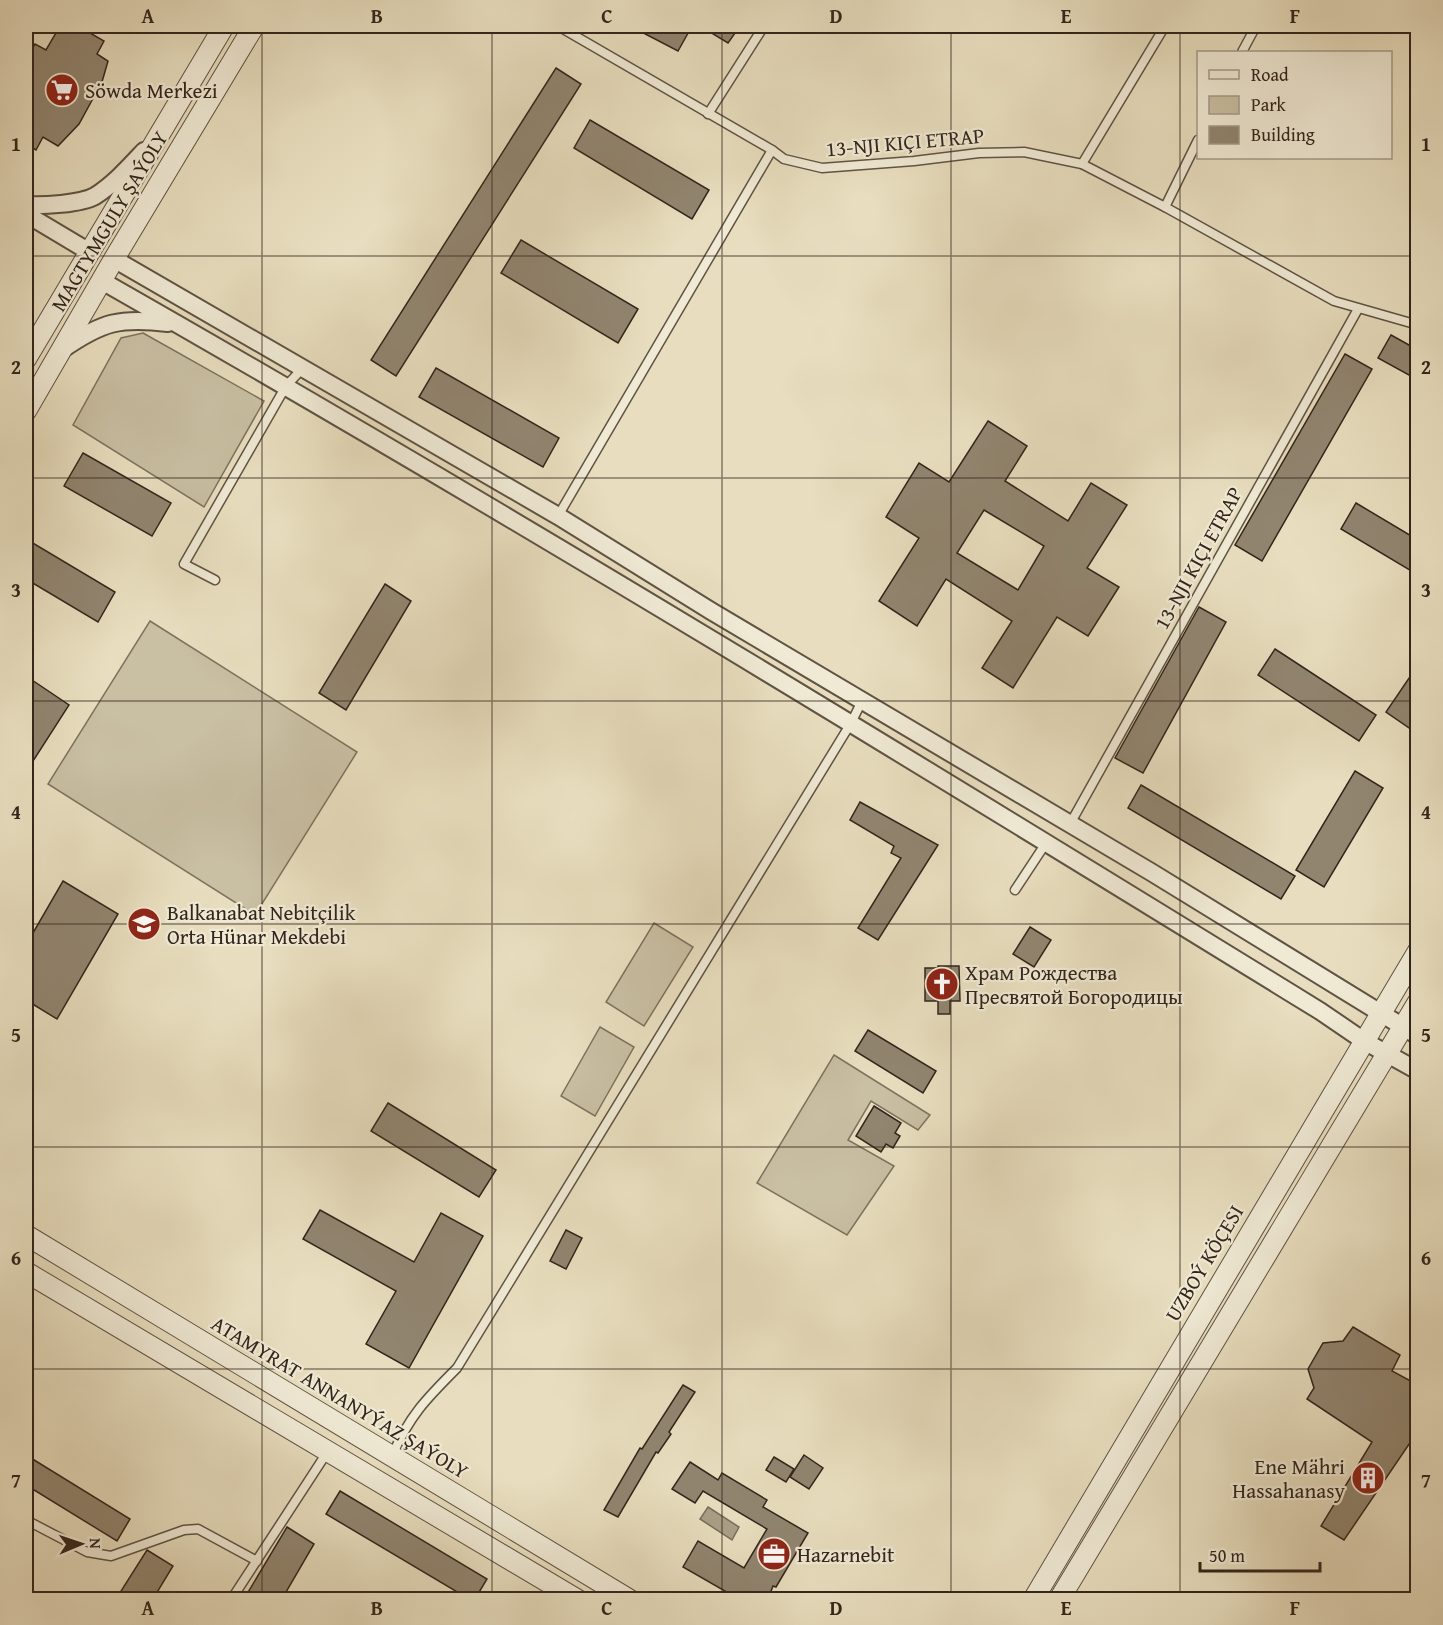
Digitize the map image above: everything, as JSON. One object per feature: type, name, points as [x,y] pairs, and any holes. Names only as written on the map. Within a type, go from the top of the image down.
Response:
[{"type":"street","name":"MAGTYMGULY ŞAÝOLY","points":[[26,358],[224,26]]},
{"type":"street","name":"MAGTYMGULY ŞAÝOLY","points":[[26,411],[254,26]]},
{"type":"street","points":[[26,205],[58,204],[93,198],[116,180],[155,140]]},
{"type":"street","points":[[26,214],[88,251]]},
{"type":"street","points":[[114,259],[558,516],[1410,1031]]},
{"type":"street","points":[[102,281],[286,386],[851,723],[1320,1011],[1364,1041],[1418,1071]]},
{"type":"street","points":[[62,349],[104,324],[126,320],[176,324]]},
{"type":"street","name":"UZBOÝ KÖÇESI","points":[[1033,1599],[1418,951]]},
{"type":"street","points":[[1059,1599],[1387,1053],[1410,1031],[1418,1002]]},
{"type":"street","name":"ATAMYRAT ANNANYÝAZ ŞAÝOLY","points":[[26,1235],[630,1599]]},
{"type":"street","points":[[26,1272],[579,1599]]},
{"type":"lane","name":"13-NJI KIÇI ETRAP","points":[[558,26],[784,159],[822,168],[915,161],[979,153],[1024,152],[1082,164],[1165,207],[1334,301],[1418,325]]},
{"type":"lane","points":[[708,114],[764,26]]},
{"type":"lane","points":[[1082,164],[1165,26]]},
{"type":"lane","points":[[1243,51],[1256,26]]},
{"type":"lane","points":[[1165,207],[1197,142]]},
{"type":"lane","points":[[558,516],[772,150]]},
{"type":"lane","name":"13-NJI KIÇI ETRAP","points":[[1070,824],[1358,309]]},
{"type":"lane","points":[[215,580],[184,564],[286,386],[303,367]]},
{"type":"lane","points":[[392,1456],[401,1434],[422,1403],[458,1368],[851,723],[862,701]]},
{"type":"lane","points":[[1015,890],[1046,843]]},
{"type":"lane","points":[[231,1599],[328,1450]]},
{"type":"lane","points":[[26,1520],[87,1552],[111,1556],[184,1530],[198,1529],[257,1561]]},
{"type":"green space","points":[[143,333],[264,401],[204,507],[73,425],[121,338]]},
{"type":"green space","points":[[150,621],[357,752],[255,915],[48,784]]},
{"type":"green space","points":[[654,923],[693,947],[644,1026],[606,1002]]},
{"type":"green space","points":[[600,1027],[634,1047],[595,1116],[561,1096]]},
{"type":"green space","points":[[834,1055],[930,1115],[918,1130],[871,1101],[848,1140],[894,1166],[847,1235],[757,1183]]},
{"type":"shaded area","points":[[708,1507],[739,1527],[732,1540],[700,1519]]},
{"type":"building","name":"Söwda Merkezi","points":[[60,26],[78,26],[104,41],[97,54],[108,61],[102,82],[79,124],[58,146],[43,137],[36,150],[26,144],[26,59],[35,44],[46,50]]},
{"type":"building","points":[[630,26],[692,26],[678,51]]},
{"type":"building","points":[[700,26],[740,26],[728,43]]},
{"type":"building","points":[[556,68],[581,84],[396,376],[371,360]]},
{"type":"building","points":[[590,120],[709,190],[692,219],[574,148]]},
{"type":"building","points":[[521,240],[638,309],[618,343],[501,273]]},
{"type":"building","points":[[1391,335],[1418,350],[1418,380],[1378,358]]},
{"type":"building","points":[[1345,354],[1372,369],[1262,561],[1235,545]]},
{"type":"building","points":[[436,368],[559,438],[543,467],[419,397]]},
{"type":"building","points":[[988,421],[1027,446],[1005,481],[1068,521],[1091,483],[1127,505],[1087,568],[1119,587],[1088,636],[1057,617],[1013,688],[982,668],[1012,621],[946,579],[917,626],[879,601],[919,538],[886,517],[919,463],[949,482]],"holes":[[[984,510],[1044,546],[1018,590],[957,553]]]},
{"type":"building","points":[[83,453],[171,503],[152,536],[64,486]]},
{"type":"building","points":[[1356,503],[1418,540],[1418,575],[1341,529]]},
{"type":"building","points":[[26,539],[115,592],[98,622],[26,579]]},
{"type":"building","points":[[385,584],[411,601],[346,710],[319,693]]},
{"type":"building","points":[[1199,607],[1226,622],[1143,773],[1115,758]]},
{"type":"building","points":[[1275,649],[1376,715],[1359,741],[1258,675]]},
{"type":"building","points":[[1418,665],[1418,734],[1386,712]]},
{"type":"building","points":[[26,676],[69,705],[26,772]]},
{"type":"building","points":[[1355,771],[1383,788],[1324,887],[1296,870]]},
{"type":"building","points":[[1141,785],[1295,876],[1281,899],[1128,808]]},
{"type":"building","points":[[860,802],[938,845],[878,940],[858,928],[901,858],[891,853],[894,846],[850,820]]},
{"type":"building","points":[[63,881],[118,914],[57,1019],[26,1000],[26,945]]},
{"type":"building","points":[[1030,927],[1051,940],[1034,967],[1013,954]]},
{"type":"building","name":"Храм Рождества Пресвятой Богородицы","points":[[938,966],[959,966],[960,1001],[950,1001],[950,1014],[938,1014],[938,1001],[925,1001],[925,968],[938,968]]},
{"type":"building","points":[[868,1030],[936,1071],[923,1093],[855,1051]]},
{"type":"building","points":[[388,1103],[496,1170],[479,1197],[371,1131]]},
{"type":"building","points":[[874,1106],[901,1123],[895,1133],[900,1136],[893,1148],[886,1144],[881,1152],[856,1136]]},
{"type":"building","points":[[320,1210],[414,1262],[441,1213],[483,1236],[409,1368],[366,1344],[396,1291],[303,1239]]},
{"type":"building","points":[[566,1230],[582,1238],[566,1269],[550,1261]]},
{"type":"building","name":"Ene Mähri Hassahanasy","points":[[1353,1327],[1400,1355],[1392,1371],[1418,1385],[1418,1431],[1344,1540],[1321,1526],[1372,1442],[1307,1399],[1314,1388],[1308,1369],[1323,1343],[1343,1341]]},
{"type":"building","points":[[683,1385],[695,1392],[669,1432],[671,1434],[658,1453],[656,1452],[618,1517],[604,1510],[640,1448],[642,1449]]},
{"type":"building","points":[[26,1455],[130,1519],[117,1541],[26,1485]]},
{"type":"building","points":[[804,1455],[823,1468],[809,1489],[790,1477]]},
{"type":"building","points":[[774,1457],[794,1469],[786,1482],[766,1470]]},
{"type":"building","name":"Hazarnebit","points":[[690,1462],[718,1480],[722,1473],[767,1500],[763,1507],[808,1533],[776,1587],[773,1586],[768,1599],[734,1599],[732,1595],[683,1567],[698,1541],[744,1568],[767,1529],[703,1491],[695,1503],[672,1489]]},
{"type":"building","points":[[340,1491],[487,1579],[475,1599],[469,1599],[326,1514]]},
{"type":"building","points":[[287,1527],[314,1544],[282,1599],[244,1599]]},
{"type":"building","points":[[147,1550],[173,1566],[153,1599],[116,1599]]},
{"type":"place","name":"Söwda Merkezi","points":[[62,90]]},
{"type":"place","name":"Balkanabat Nebitçilik Orta Hünar Mekdebi","points":[[144,924]]},
{"type":"place","name":"Храм Рождества Пресвятой Богородицы","points":[[942,984]]},
{"type":"place","name":"Ene Mähri Hassahanasy","points":[[1368,1478]]},
{"type":"place","name":"Hazarnebit","points":[[774,1554]]}]
